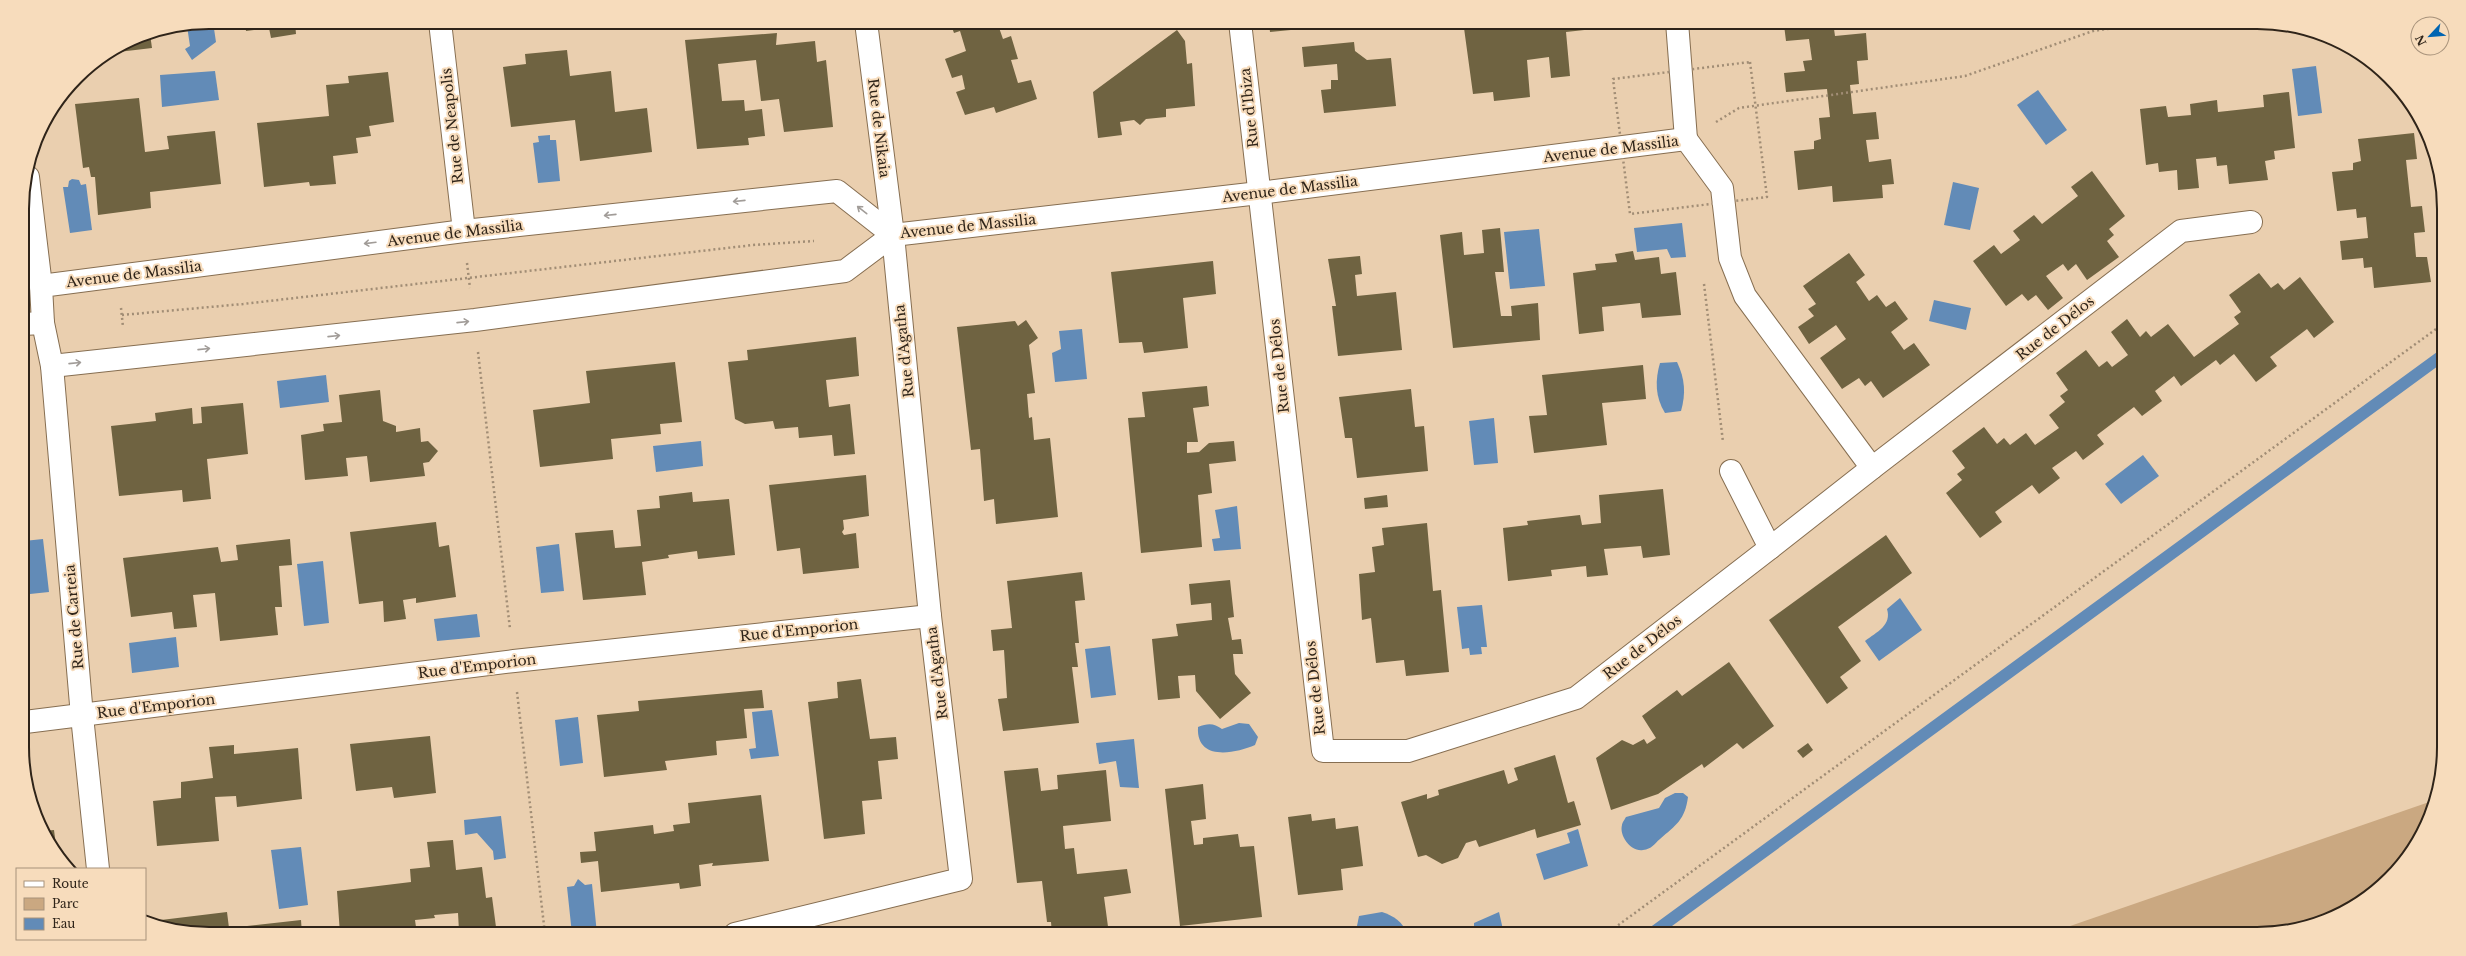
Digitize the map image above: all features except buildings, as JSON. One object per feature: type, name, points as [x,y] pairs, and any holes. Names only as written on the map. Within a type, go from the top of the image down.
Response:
[{"type":"street","name":"Rue de Neapolis","points":[[441,29],[464,231]]},
{"type":"street","name":"Rue de Nikaia","points":[[867,29],[893,235]]},
{"type":"street","name":"Rue d'Ibiza","points":[[1241,29],[1259,193]]},
{"type":"street","points":[[1678,29],[1686,139],[1722,188],[1730,258],[1745,296],[1872,468]]},
{"type":"street","name":"Avenue de Massilia","points":[[52,366],[475,320],[845,271],[893,235],[1259,193],[1686,139]]},
{"type":"street","name":"Avenue de Massilia","points":[[41,286],[464,231],[837,191],[893,235]]},
{"type":"street","points":[[30,192],[41,286],[33,324],[52,366]]},
{"type":"street","name":"Rue de Délos","points":[[1259,193],[1323,751],[1408,751],[1576,698],[1872,468],[2181,231],[2251,222]]},
{"type":"street","name":"Rue d'Agatha","points":[[764,927],[962,879],[930,616],[893,235]]},
{"type":"street","name":"Rue de Carteia","points":[[52,366],[82,716],[98,868]]},
{"type":"street","points":[[1732,471],[1770,548]]},
{"type":"street","name":"Rue d'Emporion","points":[[29,722],[514,661],[930,616]]},
{"type":"path","points":[[1686,139],[1739,108],[1965,76],[2093,31],[2107,29]]},
{"type":"path","points":[[1695,206],[1696,214]]},
{"type":"path","points":[[464,231],[468,277],[475,320],[544,927]]},
{"type":"path","points":[[122,315],[243,304],[753,245],[815,240]]},
{"type":"path","points":[[1703,277],[1721,434],[1732,471]]},
{"type":"path","points":[[1616,927],[2437,328]]},
{"type":"green space","points":[[2428,802],[2418,827],[2407,847],[2400,857],[2376,882],[2367,890],[2347,903],[2304,921],[2269,927],[2067,927]]},
{"type":"water","points":[[214,29],[216,42],[192,60],[185,49],[190,46],[188,31]]},
{"type":"water","points":[[2316,66],[2322,113],[2298,116],[2292,69]]},
{"type":"water","points":[[215,71],[219,100],[162,107],[160,75]]},
{"type":"water","points":[[2038,90],[2067,130],[2046,145],[2017,105]]},
{"type":"water","points":[[550,135],[550,140],[556,140],[560,181],[538,183],[533,143],[539,142],[538,136]]},
{"type":"water","points":[[72,179],[79,180],[81,185],[86,184],[92,230],[70,233],[63,187],[68,187],[69,181]]},
{"type":"water","points":[[1953,182],[1979,188],[1970,230],[1944,225]]},
{"type":"water","points":[[1682,223],[1686,257],[1671,258],[1667,249],[1637,252],[1634,228]]},
{"type":"water","points":[[1539,229],[1545,286],[1510,289],[1504,232]]},
{"type":"water","points":[[1934,300],[1971,308],[1966,330],[1929,321]]},
{"type":"water","points":[[1082,329],[1087,379],[1055,382],[1052,353],[1061,349],[1059,331]]},
{"type":"water","points":[[1677,362],[1682,374],[1684,386],[1683,404],[1681,411],[1665,413],[1659,401],[1658,395],[1658,369],[1660,363]]},
{"type":"water","points":[[326,375],[329,402],[280,408],[277,381]]},
{"type":"water","points":[[1494,418],[1498,463],[1474,465],[1469,421]]},
{"type":"water","points":[[701,441],[703,466],[656,472],[653,446]]},
{"type":"water","points":[[2143,455],[2159,476],[2121,504],[2105,484]]},
{"type":"water","points":[[1237,506],[1241,549],[1214,551],[1212,539],[1220,538],[1215,510]]},
{"type":"water","points":[[43,539],[49,592],[30,594],[29,599],[29,540]]},
{"type":"water","points":[[559,544],[564,591],[541,593],[536,547]]},
{"type":"water","points":[[323,561],[329,623],[304,626],[297,564]]},
{"type":"water","points":[[1900,598],[1922,630],[1879,661],[1865,641],[1882,628],[1887,619],[1887,609]]},
{"type":"water","points":[[1482,605],[1487,647],[1481,647],[1482,654],[1470,655],[1469,648],[1462,649],[1457,607]]},
{"type":"water","points":[[477,614],[480,637],[437,641],[434,619]]},
{"type":"water","points":[[176,637],[179,667],[132,673],[129,643]]},
{"type":"water","points":[[1110,646],[1116,695],[1091,698],[1085,649]]},
{"type":"water","points":[[772,710],[779,756],[751,759],[749,749],[756,748],[752,712]]},
{"type":"water","points":[[578,717],[583,763],[560,766],[555,720]]},
{"type":"water","points":[[1239,723],[1249,724],[1258,737],[1255,745],[1237,751],[1218,752],[1210,750],[1203,745],[1199,738],[1198,727],[1211,724],[1222,729]]},
{"type":"water","points":[[1134,739],[1139,788],[1120,787],[1116,761],[1099,764],[1096,743]]},
{"type":"water","points":[[1675,793],[1683,793],[1688,797],[1685,811],[1679,821],[1649,849],[1639,850],[1630,846],[1622,834],[1622,824],[1626,817],[1659,808],[1665,798]]},
{"type":"water","points":[[501,816],[506,858],[494,860],[493,851],[477,833],[465,835],[464,820]]},
{"type":"water","points":[[1578,829],[1588,866],[1544,880],[1536,854],[1570,843],[1567,833]]},
{"type":"water","points":[[301,847],[308,905],[279,909],[271,850]]},
{"type":"water","points":[[578,879],[585,885],[592,884],[596,927],[571,927],[567,887],[574,886]]},
{"type":"water","points":[[1382,912],[1398,920],[1404,927],[1358,927],[1359,916]]},
{"type":"water","points":[[1499,912],[1502,927],[1474,927],[1474,923]]},
{"type":"waterway","points":[[1661,927],[2437,359]]}]
